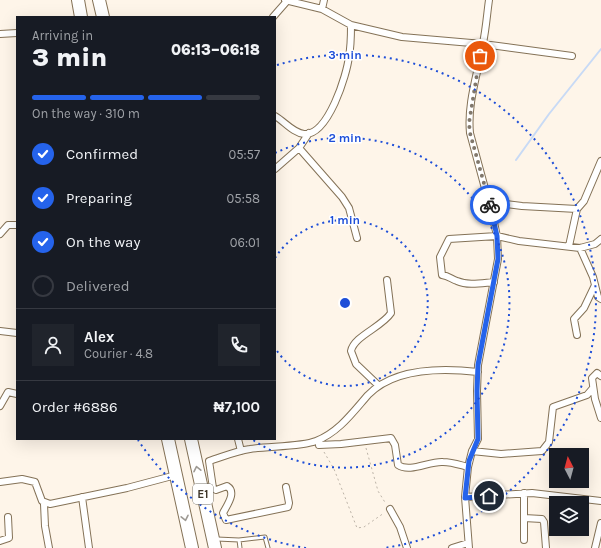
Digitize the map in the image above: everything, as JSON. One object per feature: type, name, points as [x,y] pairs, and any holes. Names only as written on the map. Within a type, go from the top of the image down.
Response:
[{"type":"highway","points":[[78,0],[81,16]]},
{"type":"highway","points":[[99,0],[103,16]]},
{"type":"highway","name":"E1","points":[[168,440],[192,548]]},
{"type":"highway","name":"E1","points":[[191,440],[214,544]]},
{"type":"street","points":[[274,16],[286,0],[322,9],[351,25],[402,37],[483,44],[572,56]]},
{"type":"street","points":[[322,9],[324,0]]},
{"type":"street","points":[[452,548],[468,546],[465,498],[468,467],[472,451],[478,439],[478,372],[498,259],[497,236],[490,202],[470,133],[469,123],[489,0]]},
{"type":"street","points":[[276,117],[297,132],[309,133],[316,130],[332,110],[349,56],[351,25]]},
{"type":"street","points":[[0,34],[16,33]]},
{"type":"street","points":[[276,168],[299,148],[309,133]]},
{"type":"street","points":[[299,148],[342,197],[349,208],[357,238]]},
{"type":"street","points":[[569,246],[578,208],[584,201],[601,161]]},
{"type":"street","points":[[490,202],[522,206],[578,208]]},
{"type":"street","points":[[0,234],[8,225],[16,225]]},
{"type":"street","points":[[494,282],[468,283],[457,281],[450,276],[442,275],[440,257],[449,239],[497,236],[519,241],[580,248],[595,244],[601,239]]},
{"type":"street","points":[[580,248],[595,285],[598,297],[601,299]]},
{"type":"street","points":[[378,386],[356,364],[351,351],[354,343],[383,322],[391,313],[387,280]]},
{"type":"street","points":[[577,335],[574,319],[584,308],[595,285]]},
{"type":"street","points":[[0,331],[16,333]]},
{"type":"street","points":[[286,487],[289,503],[288,507],[226,520],[223,513],[232,491],[227,486],[216,490],[214,488],[209,461],[241,451],[316,442],[348,420],[378,386],[396,377],[411,374],[457,370],[478,372]]},
{"type":"street","points":[[601,376],[597,373],[592,378],[593,388],[601,418]]},
{"type":"street","points":[[472,451],[501,454],[542,452],[549,442],[553,407],[587,395],[593,388]]},
{"type":"street","points":[[0,406],[8,392],[16,394]]},
{"type":"street","points":[[319,445],[391,438],[395,445],[398,465],[402,467],[408,468],[442,462],[468,467]]},
{"type":"street","points":[[238,440],[241,451]]},
{"type":"street","points":[[44,504],[82,497],[176,475]]},
{"type":"street","points":[[0,482],[22,479],[35,482],[44,504],[45,526],[49,548]]},
{"type":"street","points":[[465,498],[524,493],[601,501]]},
{"type":"street","points":[[524,493],[524,540]]},
{"type":"street","points":[[82,497],[89,548]]},
{"type":"street","points":[[390,509],[400,527],[407,548]]},
{"type":"street","points":[[3,548],[1,541],[9,538],[8,517]]},
{"type":"street","points":[[524,518],[542,519],[544,522],[546,548]]},
{"type":"street","points":[[595,548],[601,523]]},
{"type":"lane","points":[[214,544],[265,537],[268,548]]},
{"type":"lane","points":[[239,540],[240,548]]},
{"type":"path","points":[[319,445],[334,469],[357,528],[364,527],[390,509],[378,491],[364,441]]},
{"type":"waterway","points":[[516,160],[549,114],[601,49]]},
{"type":"way so far","points":[[480,56],[475,79],[469,123],[470,133],[490,205]]},
{"type":"route","points":[[489,496],[465,498],[469,461],[478,439],[478,365],[498,259],[497,236],[490,205]]}]
